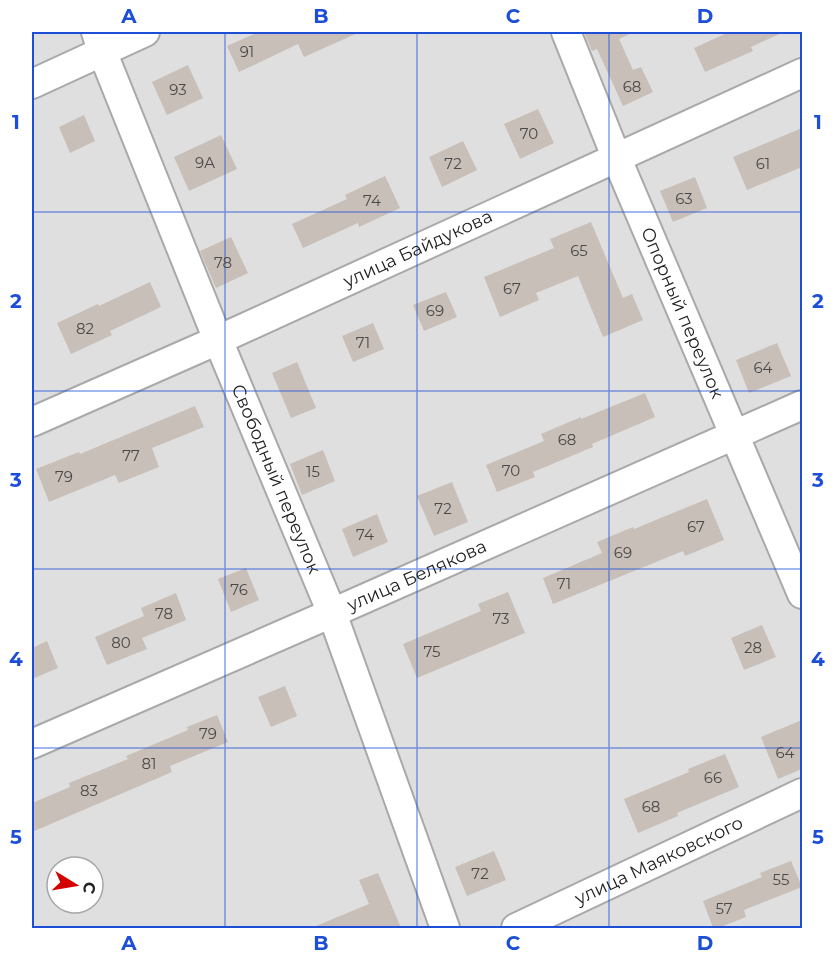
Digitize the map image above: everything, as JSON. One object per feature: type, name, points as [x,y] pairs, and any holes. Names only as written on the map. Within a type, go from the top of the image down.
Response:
[{"type":"street","points":[[32,84],[99,41],[146,32]]},
{"type":"street","name":"Опорный переулок","points":[[566,32],[617,159],[802,594]]},
{"type":"street","name":"Свободный переулок","points":[[99,41],[218,340],[332,613],[445,928]]},
{"type":"street","name":"улица Байдукова","points":[[32,422],[218,340],[802,73]]},
{"type":"street","name":"улица Белякова","points":[[32,744],[802,405]]},
{"type":"street","name":"улица Маяковского","points":[[516,928],[802,793]]},
{"type":"shaded area","points":[[32,32],[802,32],[802,928],[32,928]]},
{"type":"building","points":[[259,32],[360,32],[304,57],[298,44],[239,72],[227,46]]},
{"type":"building","points":[[584,32],[634,32],[619,39],[633,70],[641,67],[653,92],[623,106],[597,49],[592,51]]},
{"type":"building","points":[[729,32],[784,32],[751,47],[753,51],[705,72],[694,48]]},
{"type":"building","points":[[188,65],[203,98],[167,115],[152,82]]},
{"type":"building","points":[[538,109],[554,143],[520,159],[504,124]]},
{"type":"building","points":[[84,115],[95,141],[70,153],[59,127]]},
{"type":"building","points":[[802,128],[802,167],[747,190],[733,157]]},
{"type":"building","points":[[221,135],[237,169],[189,191],[174,157]]},
{"type":"building","points":[[463,141],[477,170],[442,187],[429,157]]},
{"type":"building","points":[[385,176],[400,208],[359,227],[358,223],[303,248],[292,224],[347,199],[345,195]]},
{"type":"building","points":[[695,177],[707,208],[673,222],[660,191]]},
{"type":"building","points":[[591,222],[623,298],[632,294],[643,320],[603,337],[578,276],[536,293],[539,300],[500,317],[484,277],[554,248],[550,239]]},
{"type":"building","points":[[231,237],[248,273],[216,288],[200,251]]},
{"type":"building","points":[[150,282],[161,307],[110,331],[112,335],[71,354],[57,323]]},
{"type":"building","points":[[446,292],[457,317],[424,331],[413,305]]},
{"type":"building","points":[[373,323],[384,349],[353,362],[342,336]]},
{"type":"building","points":[[777,343],[791,376],[749,393],[736,360]]},
{"type":"building","points":[[297,362],[316,408],[291,418],[272,373]]},
{"type":"building","points":[[645,393],[655,417],[592,444],[593,447],[533,472],[535,477],[497,492],[486,465],[544,441],[541,434]]},
{"type":"building","points":[[195,406],[204,427],[152,448],[159,467],[119,483],[115,475],[49,502],[36,469],[79,452],[80,454]]},
{"type":"building","points":[[323,450],[335,481],[302,495],[290,464]]},
{"type":"building","points":[[452,482],[468,522],[434,536],[417,496]]},
{"type":"building","points":[[707,499],[724,540],[685,556],[683,551],[553,604],[543,578],[602,553],[597,542]]},
{"type":"building","points":[[377,514],[388,542],[353,557],[342,529]]},
{"type":"building","points":[[246,568],[259,600],[231,612],[218,579]]},
{"type":"building","points":[[508,592],[525,633],[417,678],[403,644],[481,611],[478,604]]},
{"type":"building","points":[[176,593],[186,620],[142,638],[147,649],[107,665],[95,637],[144,616],[141,608]]},
{"type":"building","points":[[762,625],[776,657],[744,670],[731,638]]},
{"type":"building","points":[[47,641],[58,668],[32,679],[32,648]]},
{"type":"building","points":[[285,686],[297,716],[271,727],[258,697]]},
{"type":"building","points":[[217,715],[228,742],[170,766],[172,772],[32,832],[32,803],[70,787],[69,783],[128,759],[126,756]]},
{"type":"building","points":[[802,720],[802,769],[778,779],[761,737]]},
{"type":"building","points":[[725,754],[739,787],[677,813],[678,816],[638,833],[624,799]]},
{"type":"building","points":[[494,851],[506,880],[467,896],[455,867]]},
{"type":"building","points":[[791,861],[802,887],[744,910],[746,917],[713,928],[703,901],[762,877],[760,873]]},
{"type":"building","points":[[378,873],[401,928],[311,928],[369,904],[359,880]]}]
